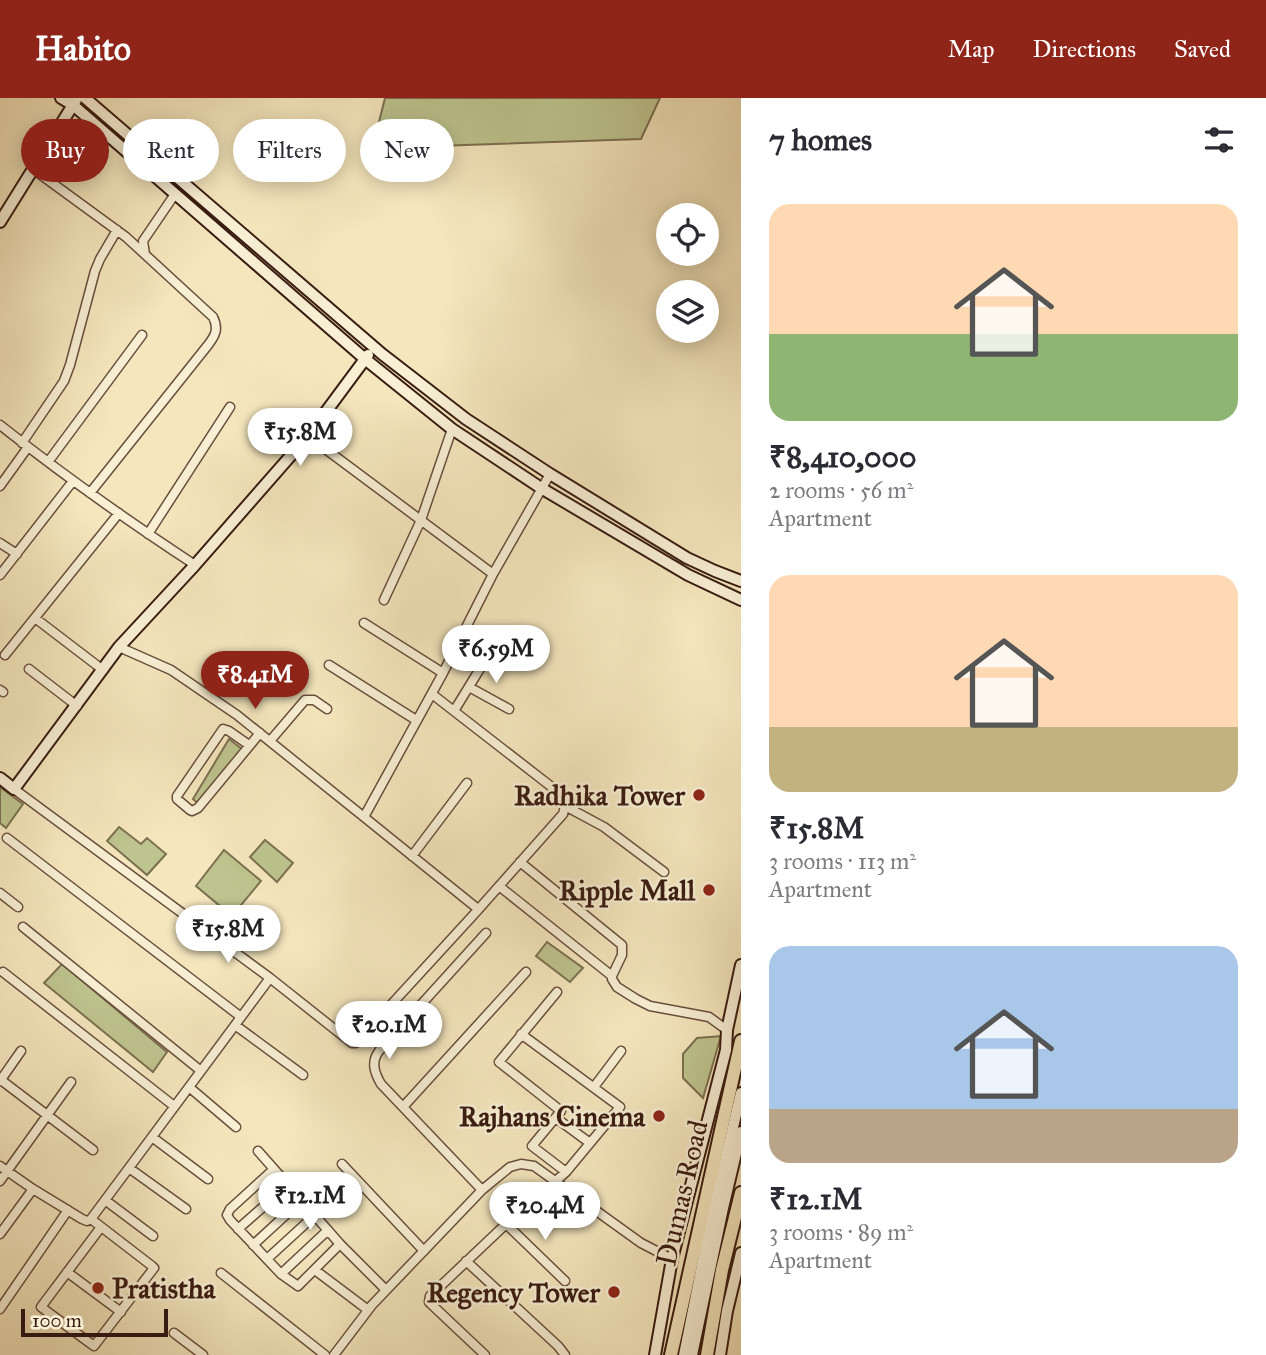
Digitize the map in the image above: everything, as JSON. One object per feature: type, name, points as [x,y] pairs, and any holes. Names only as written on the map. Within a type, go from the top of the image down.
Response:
[{"type":"main road","name":"Dumas Road","points":[[671,1355],[741,1041]]},
{"type":"main road","name":"Dumas Road","points":[[707,1355],[722,1270],[741,1193]]},
{"type":"street","points":[[61,98],[75,102],[365,359],[452,429],[541,488],[688,575],[741,600]]},
{"type":"street","points":[[85,98],[375,347],[466,419],[687,558],[741,581]]},
{"type":"street","points":[[64,119],[75,102]]},
{"type":"street","points":[[0,222],[25,182]]},
{"type":"street","points":[[51,182],[145,254],[213,317],[215,323],[216,331],[208,345],[90,493]]},
{"type":"street","points":[[145,254],[143,241],[176,194]]},
{"type":"street","points":[[0,486],[64,381],[100,259],[117,230]]},
{"type":"street","points":[[48,462],[142,335]]},
{"type":"street","points":[[14,789],[119,647],[308,436],[375,347]]},
{"type":"street","points":[[148,534],[230,407]]},
{"type":"street","points":[[0,425],[73,481],[195,565]]},
{"type":"street","points":[[384,600],[421,520],[452,429]]},
{"type":"street","points":[[308,436],[493,574]]},
{"type":"street","points":[[364,817],[432,694],[493,574],[550,474]]},
{"type":"street","points":[[0,575],[73,481]]},
{"type":"street","points":[[5,655],[119,513]]},
{"type":"street","points":[[0,543],[16,554]]},
{"type":"street","points":[[34,618],[103,670]]},
{"type":"street","points":[[364,623],[443,673]]},
{"type":"street","points":[[119,647],[171,670],[237,715],[478,909]]},
{"type":"street","points":[[454,711],[489,654]]},
{"type":"street","points":[[329,665],[416,720]]},
{"type":"street","points":[[29,669],[77,706]]},
{"type":"street","points":[[469,687],[509,709]]},
{"type":"street","points":[[432,694],[553,788],[565,806],[604,827],[664,872]]},
{"type":"street","points":[[270,741],[305,700],[314,700],[327,709]]},
{"type":"street","points":[[249,745],[223,729],[177,799],[190,810],[195,810],[260,733]]},
{"type":"street","points":[[0,778],[270,978],[352,1043],[356,1043],[564,814],[565,806]]},
{"type":"street","points":[[412,856],[467,783]]},
{"type":"street","points":[[7,838],[303,1075]]},
{"type":"street","points":[[520,862],[622,945],[622,956],[612,976]]},
{"type":"street","points":[[499,886],[612,976],[617,988],[650,1006],[709,1017],[727,1030]]},
{"type":"street","points":[[0,893],[18,907]]},
{"type":"street","points":[[23,927],[201,1070]]},
{"type":"street","points":[[482,1190],[381,1084],[375,1074],[374,1058],[486,933]]},
{"type":"street","points":[[655,1355],[672,1259],[726,1050],[727,1030],[741,965]]},
{"type":"street","points":[[3,972],[174,1106]]},
{"type":"street","points":[[403,1107],[526,972]]},
{"type":"street","points":[[4,1168],[82,1219],[91,1219],[270,978]]},
{"type":"street","points":[[557,992],[499,1062],[561,1111],[532,1146],[566,1172]]},
{"type":"street","points":[[485,1355],[431,1304],[429,1299],[466,1261],[566,1172],[620,1107],[521,1034]]},
{"type":"street","points":[[21,1051],[0,1080],[93,1150]]},
{"type":"street","points":[[594,1087],[621,1052]]},
{"type":"street","points":[[0,1181],[4,1168],[71,1082]]},
{"type":"street","points":[[189,1087],[236,1127]]},
{"type":"street","points":[[684,1355],[711,1221],[741,1093]]},
{"type":"street","points":[[556,1118],[590,1143]]},
{"type":"street","points":[[692,1355],[741,1132]]},
{"type":"street","points":[[152,1137],[208,1179]]},
{"type":"street","points":[[258,1151],[340,1244],[387,1290]]},
{"type":"street","points":[[342,1164],[424,1251]]},
{"type":"street","points":[[334,1355],[368,1310],[482,1190],[510,1167],[522,1164],[534,1166],[641,1242],[672,1259]]},
{"type":"street","points":[[129,1168],[186,1209]]},
{"type":"street","points":[[274,1169],[230,1209],[227,1214],[238,1229],[281,1274],[298,1286],[340,1244]]},
{"type":"street","points":[[238,1229],[288,1185]]},
{"type":"street","points":[[0,1234],[33,1189]]},
{"type":"street","points":[[105,1200],[153,1236]]},
{"type":"street","points":[[254,1245],[302,1200]]},
{"type":"street","points":[[0,1309],[68,1210]]},
{"type":"street","points":[[267,1259],[315,1215]]},
{"type":"street","points":[[91,1219],[154,1267],[94,1346],[43,1310],[42,1306],[101,1227]]},
{"type":"street","points":[[506,1224],[565,1281]]},
{"type":"street","points":[[281,1274],[328,1230]]},
{"type":"street","points":[[720,1355],[741,1253]]},
{"type":"street","points":[[466,1261],[565,1355]]},
{"type":"street","points":[[315,1270],[368,1310]]},
{"type":"street","points":[[67,1272],[121,1312]]},
{"type":"street","points":[[222,1273],[325,1355]]},
{"type":"street","points":[[174,1333],[203,1355]]},
{"type":"green space","points":[[385,98],[660,98],[641,139],[454,145],[454,119],[380,119]]},
{"type":"green space","points":[[229,739],[242,749],[202,807],[193,799]]},
{"type":"green space","points":[[0,787],[23,804],[6,828],[0,823]]},
{"type":"green space","points":[[119,827],[141,844],[147,838],[166,854],[147,875],[107,841]]},
{"type":"green space","points":[[265,840],[293,863],[277,882],[250,857]]},
{"type":"green space","points":[[224,850],[261,881],[232,916],[196,886]]},
{"type":"green space","points":[[547,942],[583,968],[570,982],[536,956]]},
{"type":"green space","points":[[62,964],[167,1052],[153,1072],[44,983]]},
{"type":"green space","points":[[721,1036],[703,1098],[683,1078],[683,1054],[697,1038]]},
{"type":"place","name":"Radhika Tower","points":[[699,795]]},
{"type":"place","name":"Ripple Mall","points":[[709,890]]},
{"type":"place","name":"Rajhans Cinema","points":[[659,1116]]},
{"type":"place","name":"Pratistha","points":[[98,1288]]},
{"type":"place","name":"Regency Tower","points":[[614,1292]]}]
